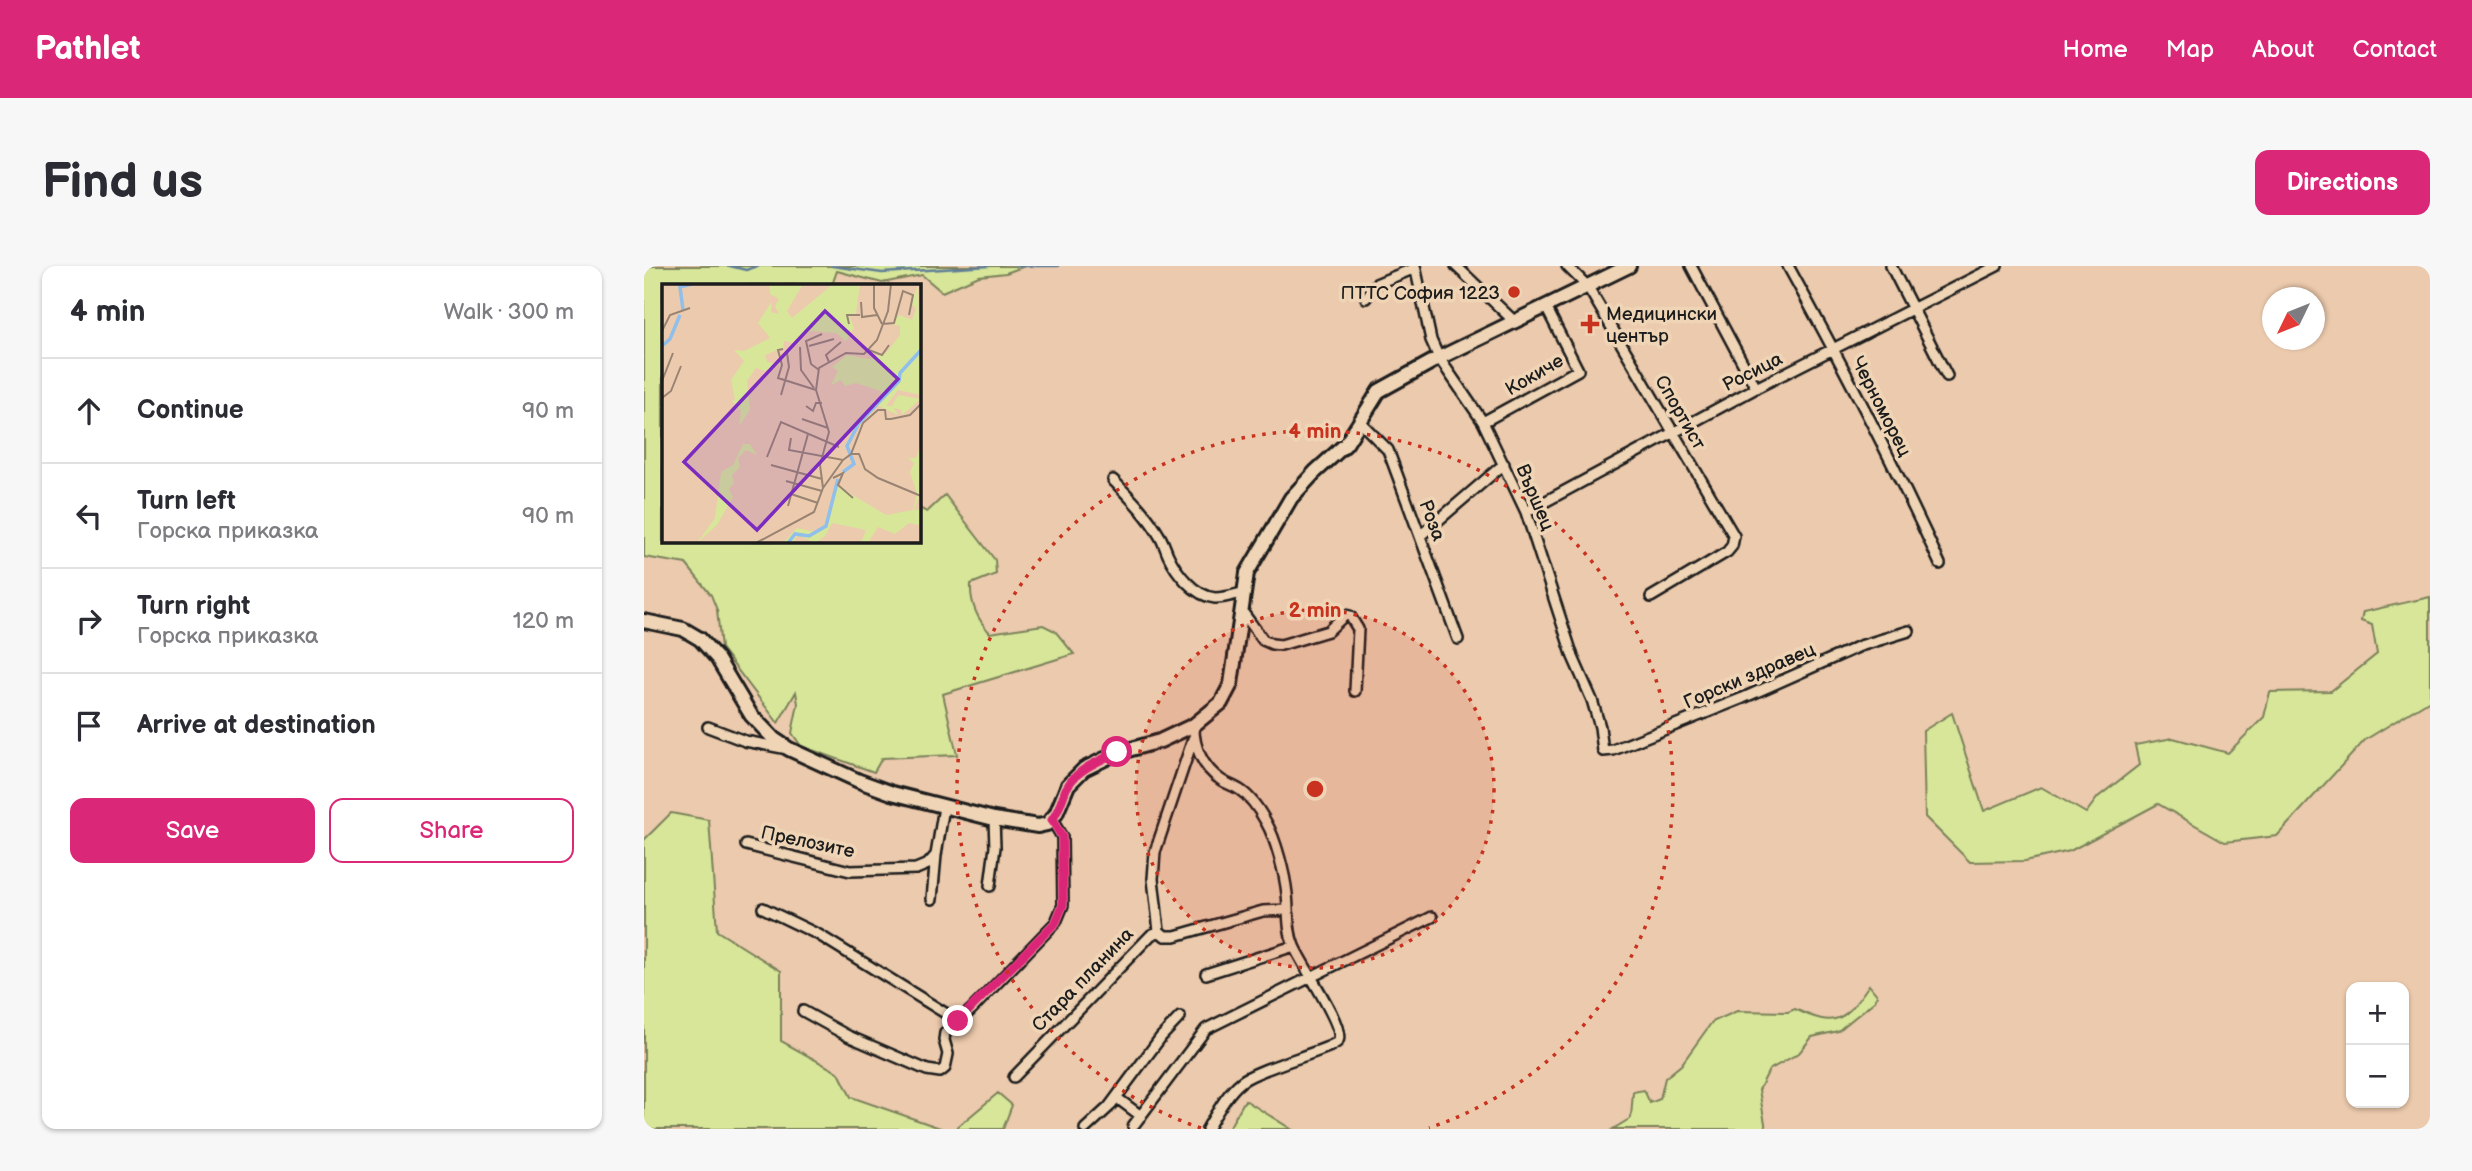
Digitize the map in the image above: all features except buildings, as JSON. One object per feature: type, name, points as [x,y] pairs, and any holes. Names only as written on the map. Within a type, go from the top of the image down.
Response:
[{"type":"street","points":[[1456,266],[1515,322]]},
{"type":"street","name":"Спортист","points":[[1567,266],[1588,287],[1734,536],[1734,543],[1727,551],[1651,597]]},
{"type":"street","points":[[644,621],[683,629],[700,639],[717,658],[751,715],[774,739],[789,749],[892,793],[994,820],[1038,826],[1052,820],[1068,785],[1084,769],[1117,752],[1160,741],[1194,725],[1222,703],[1231,684],[1247,573],[1291,498],[1346,443],[1379,391],[1440,358],[1629,266]]},
{"type":"street","points":[[1691,266],[1756,388]]},
{"type":"street","name":"Черноморец","points":[[1788,266],[1911,498],[1940,564]]},
{"type":"street","points":[[1891,266],[1947,376]]},
{"type":"street","name":"Росица","points":[[1526,512],[1756,388],[1996,266]]},
{"type":"street","points":[[1366,298],[1376,284],[1415,267]]},
{"type":"street","name":"Вършец","points":[[1415,267],[1428,332],[1440,358],[1483,422],[1526,512],[1573,657],[1592,700],[1600,727],[1603,751]]},
{"type":"street","name":"Кокиче","points":[[1483,422],[1578,370],[1546,307]]},
{"type":"street","name":"Роза","points":[[1360,422],[1388,450],[1458,639]]},
{"type":"street","points":[[1420,536],[1504,464]]},
{"type":"street","points":[[1113,480],[1160,536],[1182,578],[1205,595],[1215,598],[1242,593]]},
{"type":"street","points":[[1241,610],[1264,640],[1281,645],[1328,631],[1345,615],[1350,616],[1359,629],[1355,691]]},
{"type":"street","name":"Горски здравец","points":[[1603,751],[1613,751],[1860,646],[1909,631]]},
{"type":"street","points":[[1194,725],[1194,739],[1205,764],[1220,779],[1241,790],[1255,804],[1268,824],[1287,891],[1288,925],[1294,946],[1309,976],[1331,1009],[1339,1033],[1338,1040],[1332,1047],[1289,1060],[1241,1081],[1207,1129]]},
{"type":"street","points":[[708,727],[745,741],[789,749]]},
{"type":"street","name":"Стара планина","points":[[1014,1077],[1098,988],[1159,931],[1153,879],[1155,852],[1194,739]]},
{"type":"street","points":[[932,899],[944,807]]},
{"type":"street","points":[[990,886],[995,847],[994,820]]},
{"type":"street","points":[[803,1011],[880,1051],[940,1072],[947,1064],[944,1036],[1056,922],[1062,909],[1062,837],[1052,820]]},
{"type":"street","name":"Прелозите","points":[[746,845],[850,872],[916,869],[928,864],[936,855]]},
{"type":"street","points":[[763,908],[819,935],[958,1021]]},
{"type":"street","points":[[1159,931],[1166,936],[1175,936],[1263,911],[1288,910]]},
{"type":"street","points":[[1133,1126],[1206,1030],[1309,976],[1432,917]]},
{"type":"street","points":[[1206,974],[1294,946]]},
{"type":"street","points":[[1085,1129],[1094,1124],[1117,1098],[1161,1037],[1180,1017]]},
{"type":"street","points":[[1117,1098],[1141,1116]]},
{"type":"green space","points":[[644,266],[1025,266],[1006,273],[979,276],[942,292],[922,275],[882,283],[837,271],[832,284],[662,284],[662,542],[920,542],[920,508],[927,512],[945,495],[995,560],[996,574],[971,584],[973,604],[978,617],[990,633],[1043,625],[1055,631],[1074,654],[943,694],[957,755],[882,758],[874,772],[801,746],[792,733],[798,704],[796,692],[778,723],[721,648],[717,610],[711,595],[686,564],[644,557]]},
{"type":"green space","points":[[2430,597],[2430,700],[2365,740],[2277,836],[2225,842],[2158,804],[2070,851],[2025,861],[1970,862],[1925,817],[1923,731],[1952,713],[1984,811],[2041,787],[2086,813],[2098,797],[2139,765],[2135,745],[2173,738],[2228,753],[2264,717],[2270,692],[2331,691],[2377,654],[2372,625],[2361,621],[2363,612]]},
{"type":"green space","points":[[671,813],[709,820],[717,931],[781,971],[781,1041],[839,1073],[851,1097],[943,1129],[644,1129],[644,840]]},
{"type":"green space","points":[[1869,985],[1877,995],[1875,1001],[1838,1031],[1812,1037],[1799,1053],[1769,1070],[1759,1090],[1766,1129],[1613,1129],[1631,1118],[1633,1092],[1644,1090],[1650,1103],[1660,1099],[1665,1078],[1681,1065],[1712,1022],[1737,1011],[1788,1012],[1795,1009],[1830,1020],[1846,1014]]},
{"type":"green space","points":[[998,1093],[1012,1105],[1003,1129],[955,1129]]},
{"type":"green space","points":[[1245,1100],[1291,1129],[1229,1128]]},
{"type":"waterway","points":[[730,266],[746,270],[758,266]]},
{"type":"waterway","points":[[832,266],[882,273],[989,266]]},
{"type":"waterway","points":[[1017,266],[1058,266]]},
{"type":"place","name":"ПТТС София 1223","points":[[1514,292]]},
{"type":"place","name":"Медицински център","points":[[1590,324]]},
{"type":"route","points":[[958,1021],[1056,922],[1063,905],[1062,837],[1052,820],[1075,776],[1117,752]]}]
